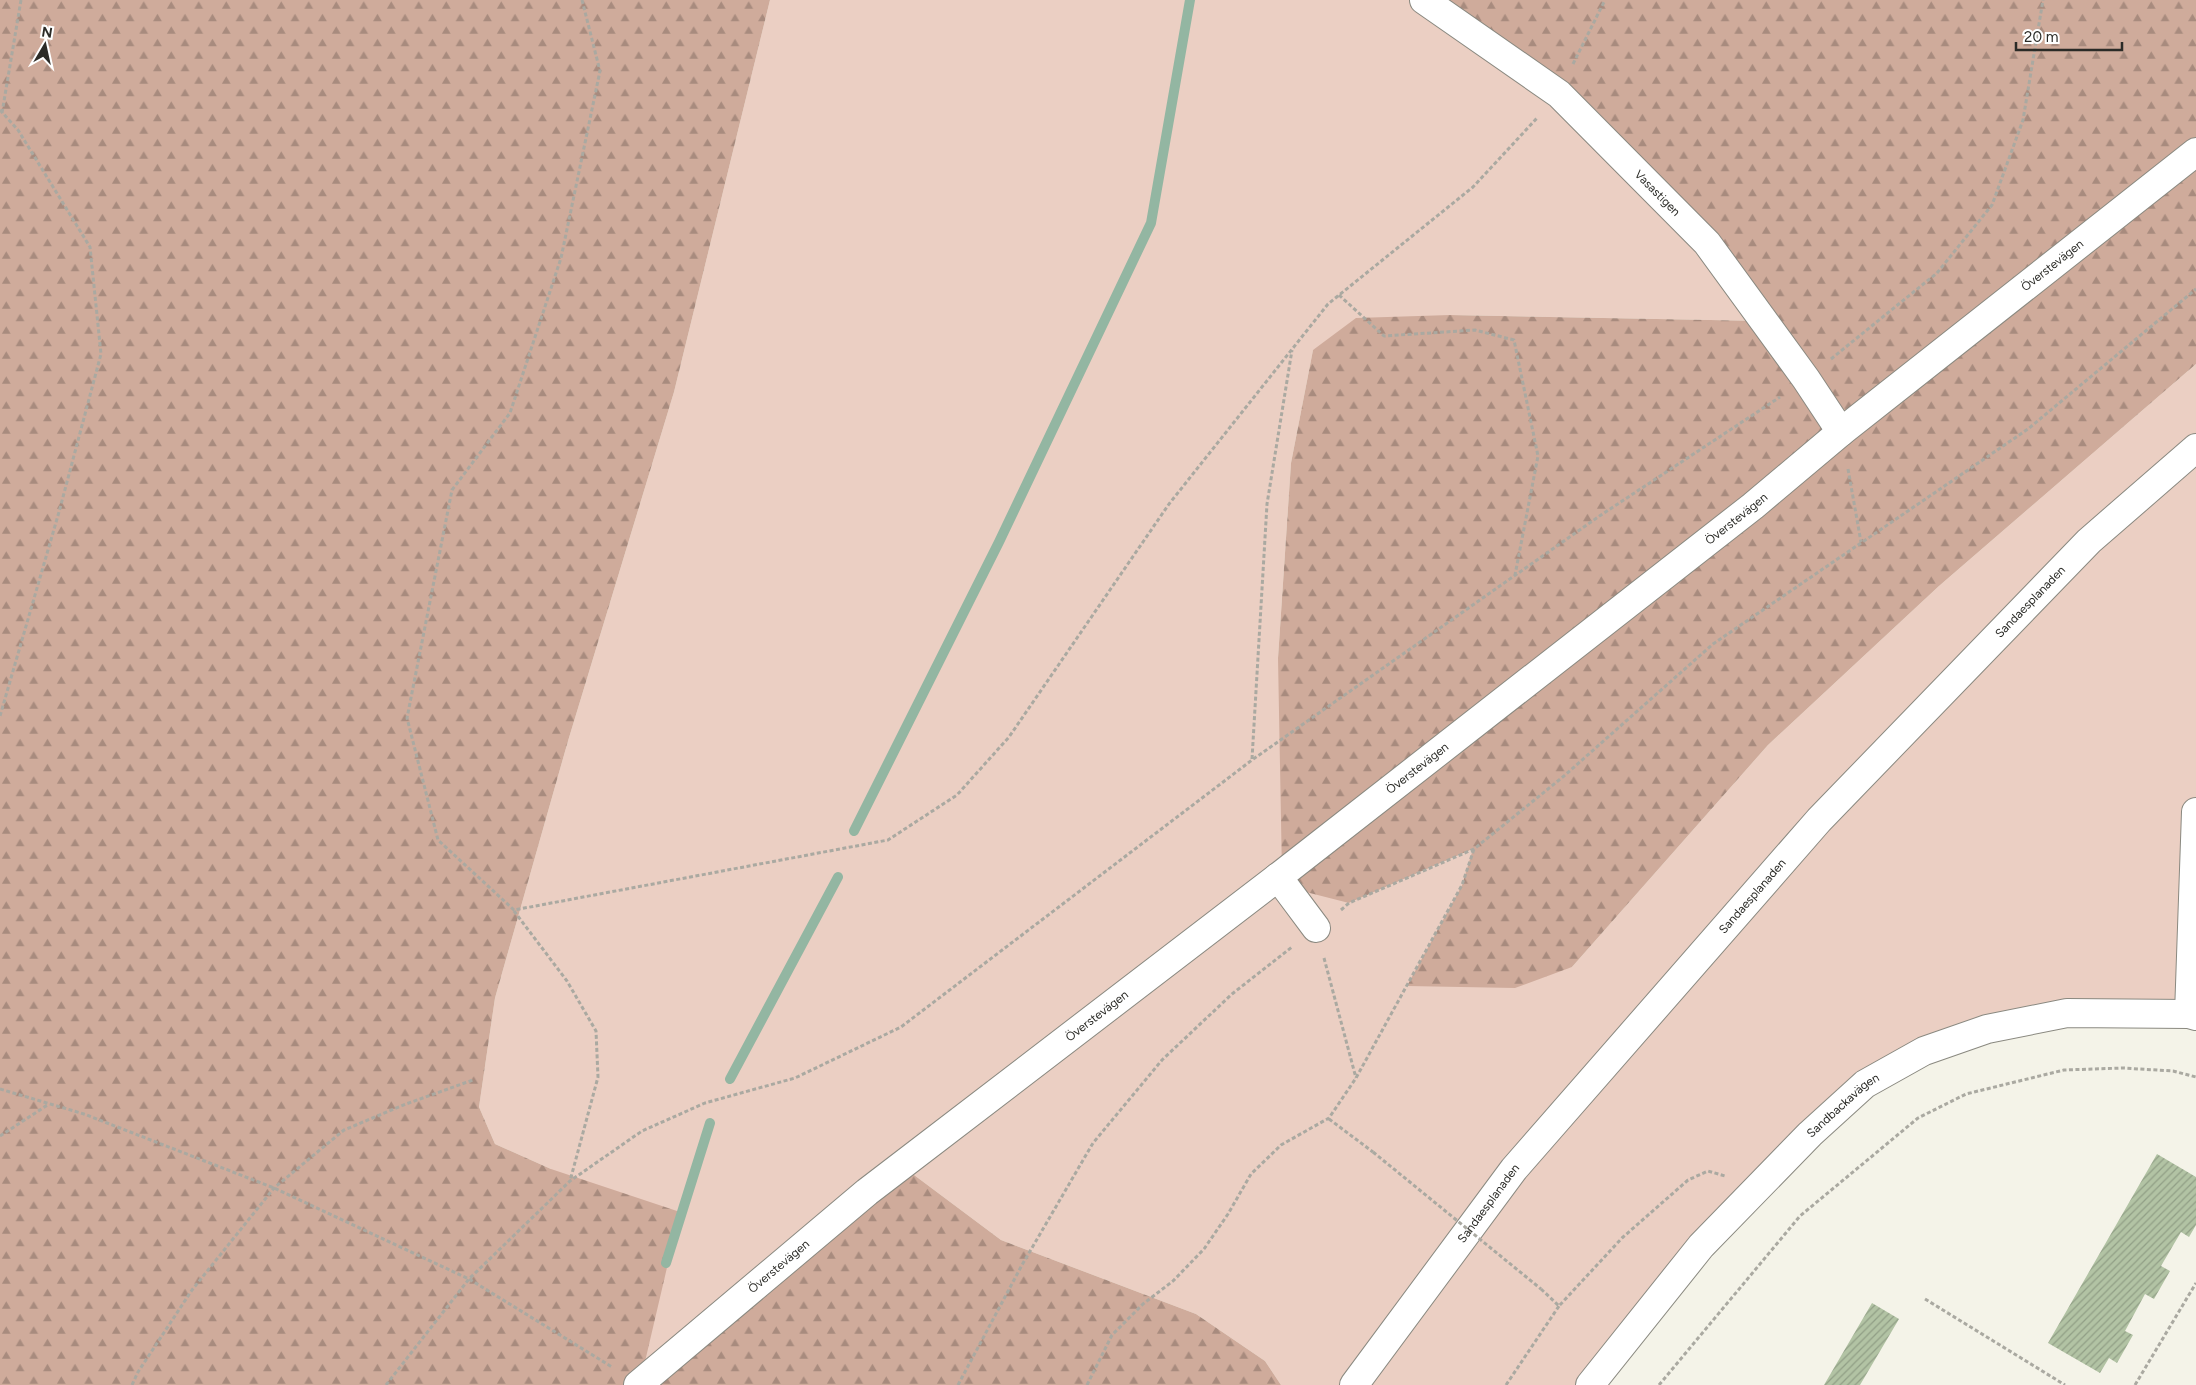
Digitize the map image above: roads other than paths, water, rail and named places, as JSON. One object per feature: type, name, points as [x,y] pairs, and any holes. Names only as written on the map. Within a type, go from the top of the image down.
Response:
[{"type":"street","name":"Vasastigen","points":[[1424,0],[1558,94],[1707,243],[1806,379],[1841,432]]},
{"type":"street","name":"Överstevägen","points":[[639,1385],[867,1192],[1278,876],[1745,512],[1841,432],[2196,152]]},
{"type":"street","name":"Sandaesplanaden","points":[[1354,1385],[1514,1169],[1819,820],[2089,541],[2196,448]]},
{"type":"street","points":[[2192,1015],[2196,812]]},
{"type":"street","points":[[1278,876],[1316,928]]},
{"type":"street","name":"Sandbackavägen","points":[[1590,1385],[1701,1246],[1810,1134],[1865,1084],[1924,1051],[1987,1029],[2067,1014],[2192,1015]]},
{"type":"waterway","points":[[854,831],[999,542],[1151,223],[1190,0]]},
{"type":"waterway","points":[[730,1079],[838,877]]},
{"type":"waterway","points":[[666,1263],[710,1123]]}]
